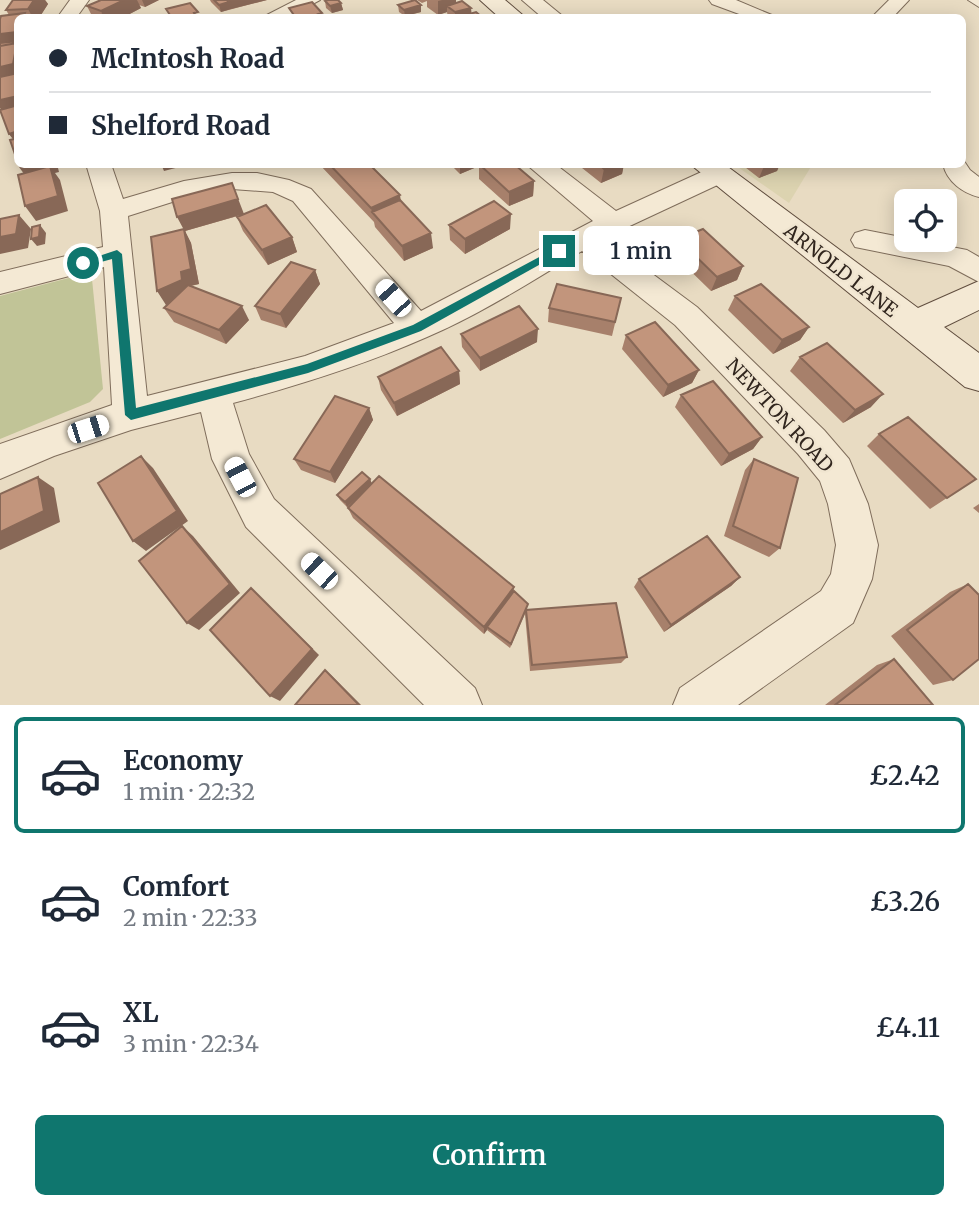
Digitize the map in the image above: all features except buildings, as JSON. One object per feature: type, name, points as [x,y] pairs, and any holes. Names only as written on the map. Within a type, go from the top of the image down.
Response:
[{"type":"street","points":[[68,14],[80,0]]},
{"type":"street","points":[[279,14],[311,0]]},
{"type":"street","points":[[491,0],[510,14]]},
{"type":"street","points":[[531,0],[550,14]]},
{"type":"street","points":[[718,0],[740,13]]},
{"type":"street","points":[[884,14],[900,0]]},
{"type":"street","points":[[99,168],[114,212],[131,415]]},
{"type":"street","name":"NEWTON ROAD","points":[[542,168],[598,230],[792,423],[835,471],[848,504],[857,545],[851,579],[837,607],[697,705]]},
{"type":"street","points":[[957,168],[958,174],[979,189]]},
{"type":"street","points":[[0,463],[44,443],[131,415],[308,369],[417,328],[711,170]]},
{"type":"street","name":"ARNOLD LANE","points":[[711,170],[979,375]]},
{"type":"street","points":[[114,212],[222,181],[268,181],[288,187],[302,195],[417,328]]},
{"type":"street","points":[[865,240],[957,257],[979,271]]},
{"type":"street","points":[[0,283],[117,254]]},
{"type":"street","points":[[914,326],[979,294]]},
{"type":"street","points":[[211,393],[218,408],[231,459],[260,513],[458,705]]},
{"type":"shaded area","points":[[739,168],[810,168],[789,203]]},
{"type":"green space","points":[[80,275],[92,279],[103,389],[90,402],[0,439],[0,296]]},
{"type":"route","points":[[83,263],[117,254],[131,415],[308,369],[417,328],[512,279],[559,251]]}]
